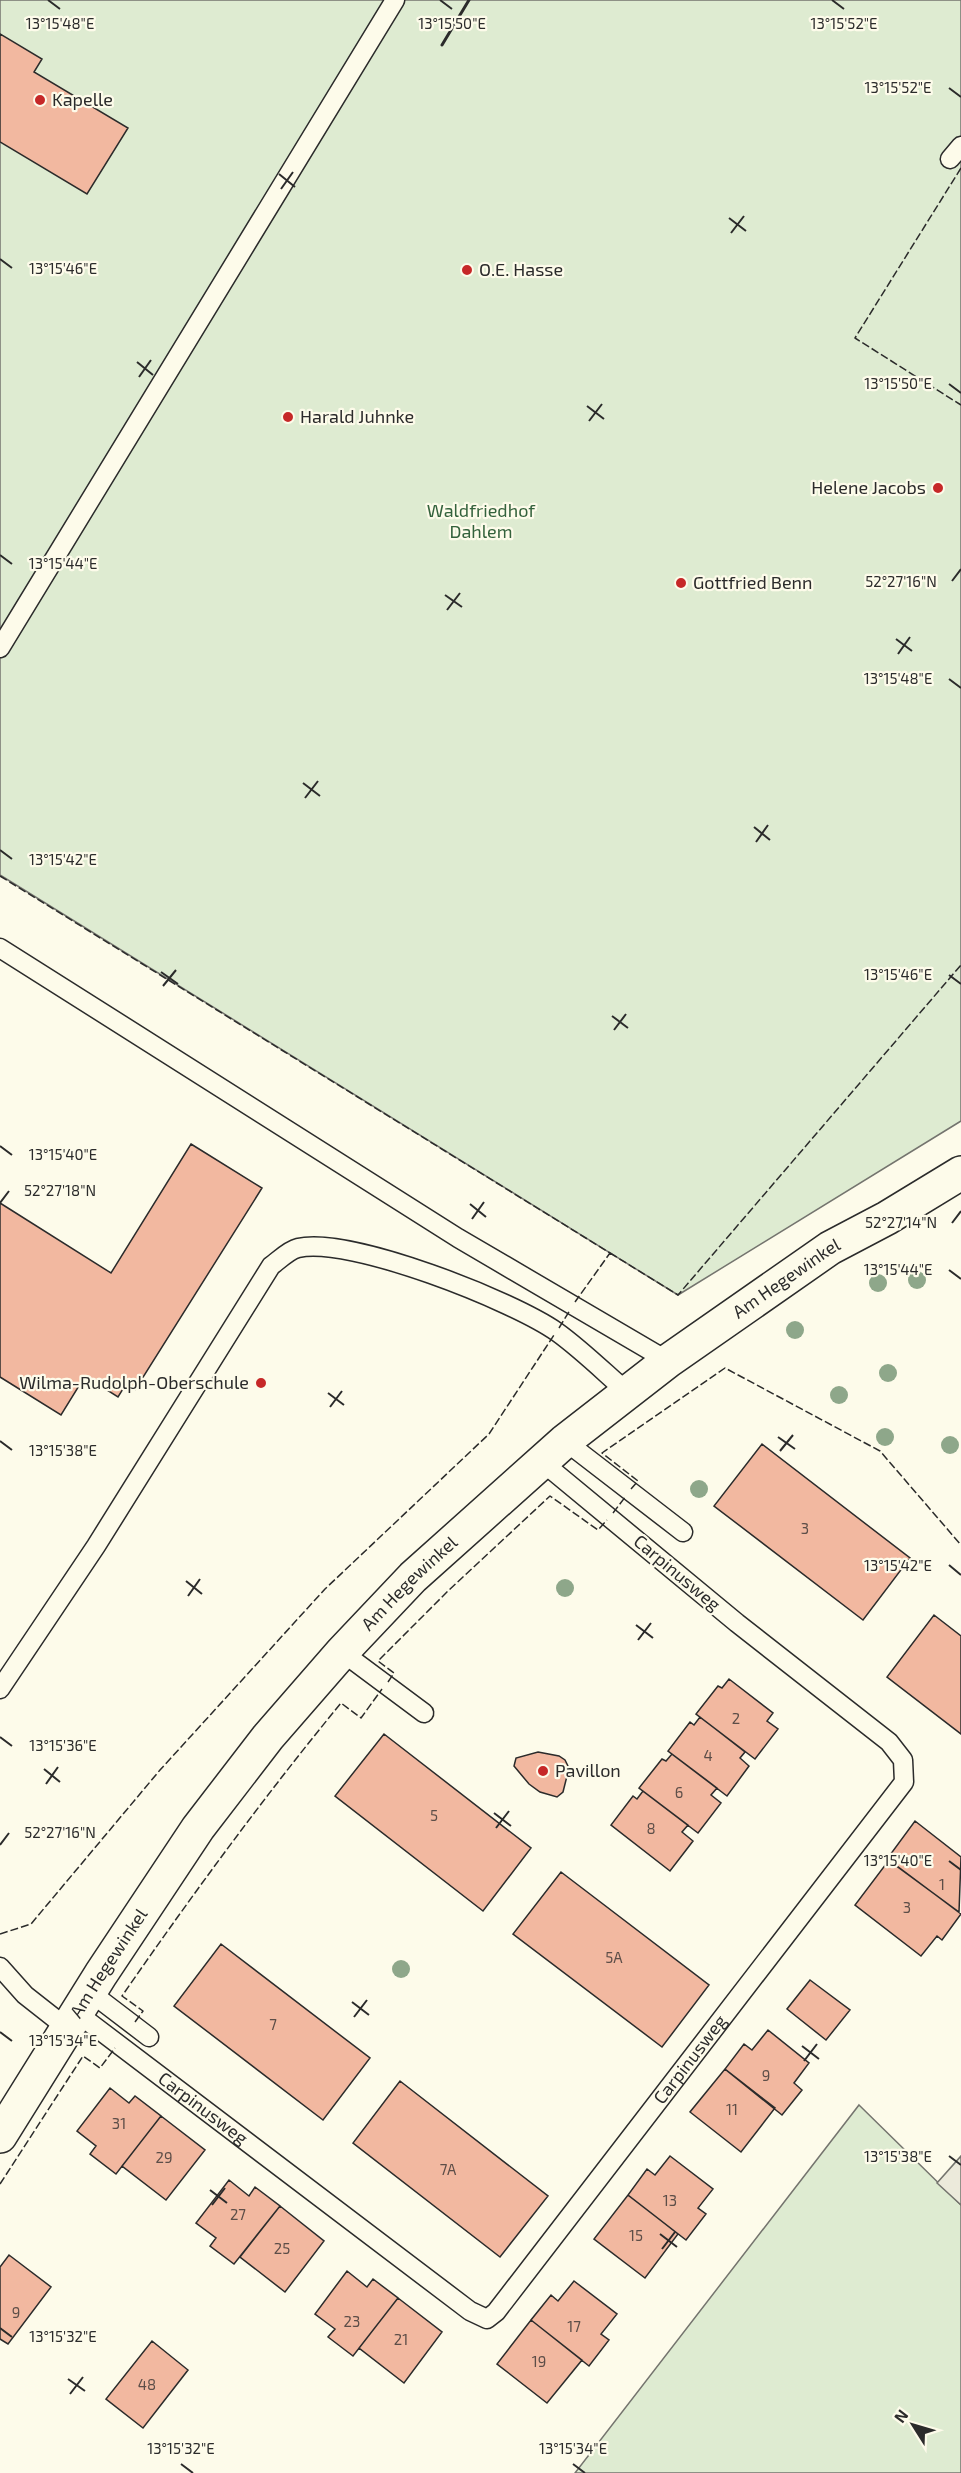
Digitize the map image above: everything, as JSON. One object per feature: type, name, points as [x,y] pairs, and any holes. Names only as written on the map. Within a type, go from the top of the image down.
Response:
[{"type":"street","name":"Am Hegewinkel","points":[[0,2136],[78,2011],[198,1828],[268,1737],[342,1652],[413,1577],[553,1451],[668,1361],[830,1248],[887,1218],[961,1173]]},
{"type":"lane","points":[[0,648],[395,0]]},
{"type":"lane","points":[[0,948],[458,1238],[668,1361]]},
{"type":"lane","points":[[0,1689],[96,1546],[271,1266],[296,1248],[327,1247],[371,1256],[441,1278],[502,1301],[557,1332],[627,1392]]},
{"type":"lane","points":[[553,1451],[683,1532]]},
{"type":"lane","name":"Carpinusweg","points":[[78,2011],[470,2311],[487,2319],[496,2312],[904,1782],[903,1760],[889,1742],[737,1623],[553,1451]]},
{"type":"lane","points":[[342,1652],[424,1713]]},
{"type":"lane","points":[[0,1967],[25,1995],[78,2011],[149,2037]]},
{"type":"green space","name":"Waldfriedhof Dahlem","points":[[0,0],[961,0],[961,1121],[678,1295],[0,875]]},
{"type":"green space","points":[[859,2105],[961,2205],[961,2473],[575,2473]]},
{"type":"shaded area","points":[[961,2156],[961,2205],[937,2183]]},
{"type":"building","name":"Kapelle","points":[[0,34],[42,59],[34,72],[128,128],[87,194],[0,142]]},
{"type":"building","points":[[191,1144],[262,1188],[135,1390],[126,1384],[118,1397],[85,1376],[61,1415],[0,1377],[0,1203],[111,1273]]},
{"type":"building","points":[[762,1444],[910,1558],[863,1620],[714,1506]]},
{"type":"building","points":[[934,1615],[961,1636],[961,1734],[887,1677]]},
{"type":"building","points":[[729,1679],[773,1713],[767,1721],[778,1729],[755,1759],[696,1714],[718,1686],[722,1688]]},
{"type":"building","points":[[700,1717],[745,1752],[740,1758],[749,1766],[727,1796],[668,1751],[690,1722],[694,1725]]},
{"type":"building","points":[[384,1734],[531,1848],[483,1911],[335,1796]]},
{"type":"building","name":"Pavillon","points":[[538,1752],[559,1756],[565,1760],[569,1768],[563,1792],[557,1797],[540,1792],[529,1784],[514,1766],[516,1758]]},
{"type":"building","points":[[672,1754],[717,1788],[711,1795],[721,1803],[698,1833],[639,1788],[662,1759],[666,1761]]},
{"type":"building","points":[[643,1791],[688,1825],[682,1832],[693,1841],[670,1871],[611,1825],[633,1796],[637,1799]]},
{"type":"building","points":[[915,1821],[961,1857],[959,1912],[887,1859]]},
{"type":"building","points":[[889,1860],[961,1914],[942,1940],[937,1936],[921,1956],[855,1905]]},
{"type":"building","points":[[561,1872],[709,1985],[662,2047],[513,1934]]},
{"type":"building","points":[[221,1944],[370,2058],[323,2120],[174,2006]]},
{"type":"building","points":[[810,1980],[850,2010],[826,2040],[787,2009]]},
{"type":"building","points":[[768,2030],[809,2063],[794,2083],[802,2090],[782,2115],[725,2069],[744,2044],[752,2050]]},
{"type":"building","points":[[725,2069],[775,2108],[741,2152],[690,2112]]},
{"type":"building","points":[[400,2081],[548,2196],[500,2257],[353,2143]]},
{"type":"building","points":[[110,2088],[129,2103],[135,2096],[161,2116],[116,2174],[90,2154],[96,2146],[77,2131]]},
{"type":"building","points":[[161,2116],[205,2150],[166,2200],[122,2166]]},
{"type":"building","points":[[670,2156],[713,2189],[698,2208],[706,2214],[686,2240],[628,2195],[647,2169],[655,2175]]},
{"type":"building","points":[[229,2180],[249,2196],[255,2187],[280,2206],[234,2264],[210,2246],[216,2238],[196,2223]]},
{"type":"building","points":[[628,2195],[678,2234],[645,2278],[594,2239]]},
{"type":"building","points":[[280,2206],[324,2241],[285,2292],[240,2257]]},
{"type":"building","points":[[9,2255],[51,2287],[8,2344],[0,2339],[0,2267]]},
{"type":"building","points":[[347,2271],[367,2287],[373,2279],[398,2298],[353,2356],[328,2337],[335,2329],[315,2314]]},
{"type":"building","points":[[574,2281],[617,2314],[601,2334],[609,2340],[589,2366],[531,2320],[551,2295],[558,2301]]},
{"type":"building","points":[[398,2298],[442,2332],[404,2383],[359,2348]]},
{"type":"building","points":[[531,2320],[582,2360],[547,2403],[497,2364]]},
{"type":"building","points":[[152,2341],[188,2370],[143,2428],[106,2399]]},
{"type":"fence","points":[[961,168],[855,338],[961,405]]},
{"type":"fence","points":[[0,876],[610,1253],[575,1302]]},
{"type":"fence","points":[[610,1253],[678,1295],[961,965]]},
{"type":"fence","points":[[559,1328],[570,1310]]},
{"type":"fence","points":[[0,1934],[31,1924],[160,1770],[325,1589],[489,1434],[554,1335]]},
{"type":"fence","points":[[631,1489],[638,1481],[602,1453],[725,1368],[880,1451],[961,1545]]},
{"type":"fence","points":[[388,1682],[394,1673],[378,1661],[448,1591],[550,1496],[598,1530],[607,1520]]},
{"type":"fence","points":[[613,1513],[626,1496]]},
{"type":"fence","points":[[135,2022],[143,2011],[122,1996],[228,1847],[341,1703],[361,1718],[382,1689]]},
{"type":"fence","points":[[0,2184],[83,2056],[100,2068],[115,2048]]},
{"type":"wall","points":[[442,45],[469,0]]},
{"type":"place","name":"Kapelle","points":[[40,100]]},
{"type":"place","name":"O.E. Hasse","points":[[467,270]]},
{"type":"place","name":"Harald Juhnke","points":[[288,417]]},
{"type":"place","name":"Helene Jacobs","points":[[938,488]]},
{"type":"place","name":"Gottfried Benn","points":[[681,583]]},
{"type":"place","name":"Wilma-Rudolph-Oberschule","points":[[261,1383]]},
{"type":"place","name":"Pavillon","points":[[543,1771]]}]
